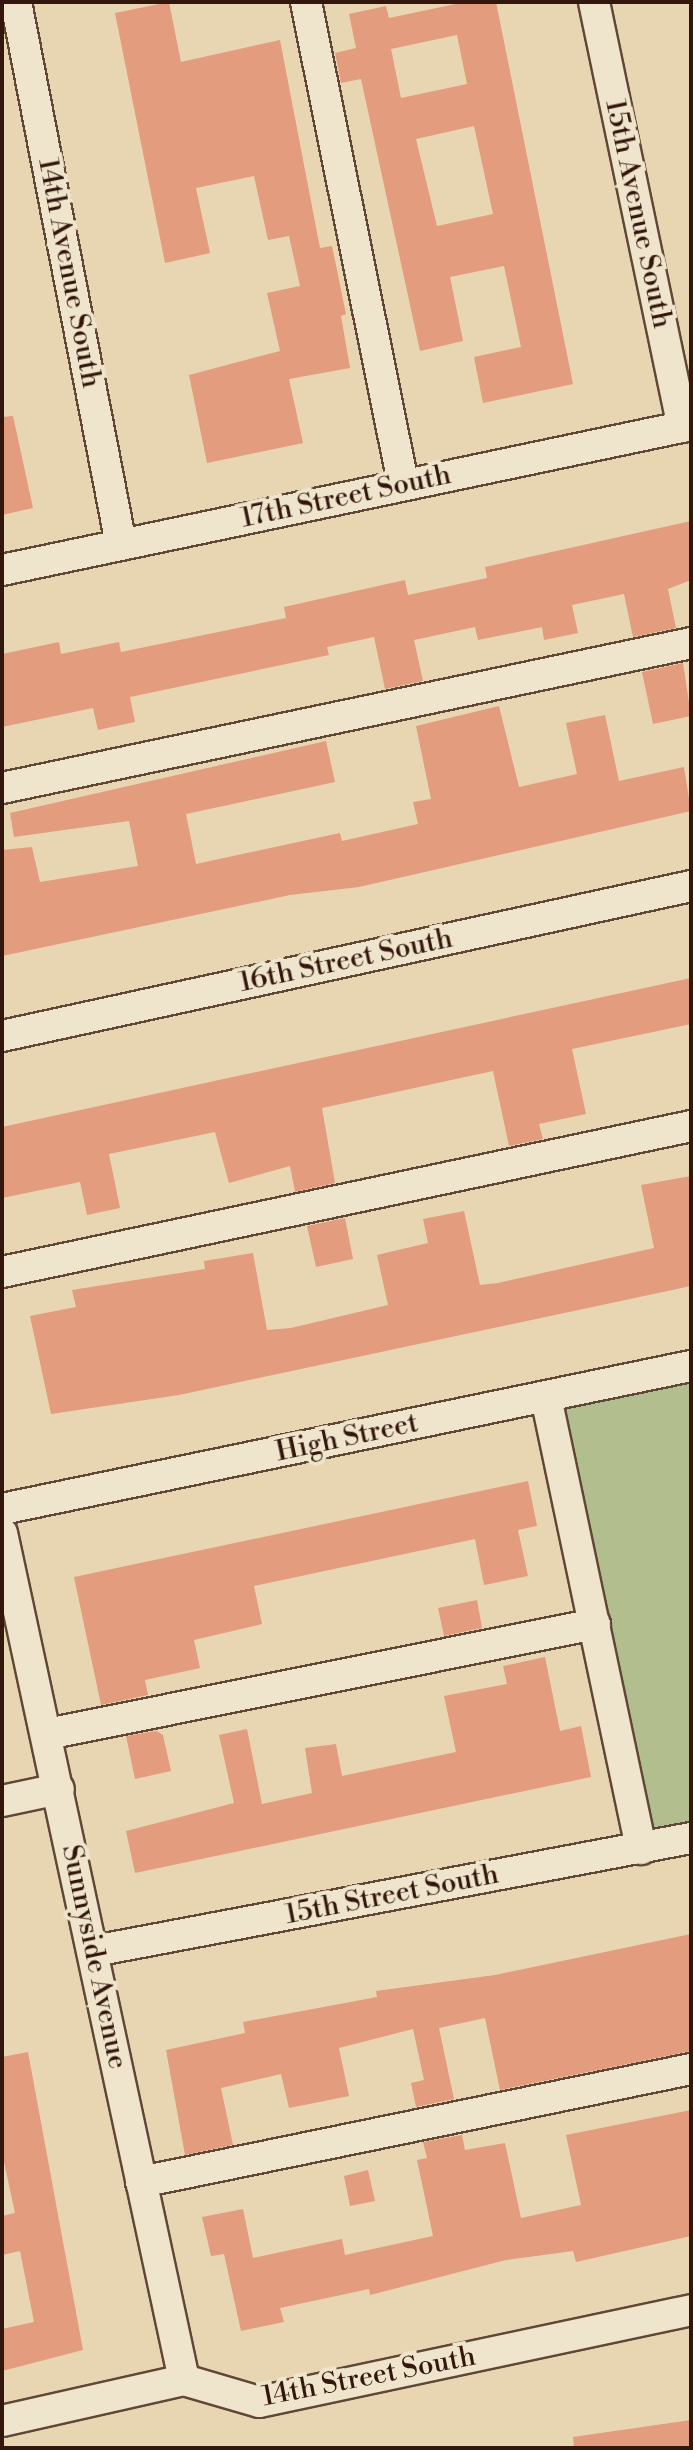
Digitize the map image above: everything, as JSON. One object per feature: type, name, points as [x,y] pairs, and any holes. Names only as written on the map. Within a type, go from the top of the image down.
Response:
[{"type":"street","name":"14th Avenue South","points":[[16,2],[121,544]]},
{"type":"street","points":[[306,2],[403,485]]},
{"type":"street","name":"15th Avenue South","points":[[594,2],[687,426]]},
{"type":"street","name":"17th Street South","points":[[2,570],[687,426]]},
{"type":"street","points":[[2,788],[691,643]]},
{"type":"street","name":"16th Street South","points":[[2,1036],[691,886]]},
{"type":"street","points":[[2,1272],[691,1126]]},
{"type":"street","name":"High Street","points":[[2,1509],[691,1366]]},
{"type":"street","points":[[546,1397],[641,1849]]},
{"type":"street","name":"Sunnyside Avenue","points":[[2,1533],[184,2380]]},
{"type":"street","points":[[47,1734],[595,1624]]},
{"type":"street","points":[[2,1801],[59,1789]]},
{"type":"street","name":"15th Street South","points":[[94,1951],[691,1838]]},
{"type":"street","points":[[141,2182],[691,2069]]},
{"type":"street","name":"14th Street South","points":[[2,2421],[184,2380],[259,2402],[691,2310]]},
{"type":"green space","points":[[691,1366],[691,1838],[641,1849],[546,1397]]},
{"type":"building","points":[[169,2],[181,62],[280,40],[320,248],[332,246],[346,314],[341,316],[350,368],[289,379],[303,443],[207,463],[189,375],[280,351],[267,293],[300,286],[289,236],[268,240],[254,176],[196,188],[210,253],[165,263],[115,13]]},
{"type":"building","points":[[465,2],[496,2],[573,384],[483,403],[474,357],[521,347],[504,266],[450,277],[463,341],[420,351],[361,79],[341,83],[335,53],[356,48],[349,14],[386,6],[389,18]],"holes":[[[457,35],[467,84],[401,98],[391,49]],[[474,126],[493,214],[437,226],[416,139]]]},
{"type":"building","points":[[13,416],[33,508],[2,515],[2,417]]},
{"type":"building","points":[[691,521],[691,580],[668,589],[676,628],[633,637],[624,594],[572,605],[578,633],[544,640],[542,627],[478,640],[475,627],[414,640],[423,681],[385,689],[374,637],[327,647],[329,655],[130,697],[135,722],[98,730],[93,708],[2,727],[2,654],[59,642],[61,654],[119,642],[121,652],[286,618],[284,607],[405,580],[408,595],[487,578],[485,567]]},
{"type":"building","points":[[683,663],[691,716],[653,724],[642,672]]},
{"type":"building","points":[[499,706],[519,787],[577,774],[566,723],[605,715],[619,781],[684,767],[691,811],[359,887],[290,895],[2,956],[2,850],[32,847],[40,882],[138,866],[129,821],[14,837],[10,813],[326,741],[335,782],[186,814],[196,864],[340,833],[342,841],[418,824],[413,802],[431,799],[416,726]]},
{"type":"building","points":[[691,978],[691,1024],[572,1049],[586,1114],[539,1124],[543,1139],[509,1146],[493,1071],[322,1108],[335,1183],[295,1192],[290,1166],[229,1183],[215,1132],[109,1154],[120,1208],[87,1215],[80,1182],[2,1198],[2,1127]]},
{"type":"building","points":[[691,1176],[691,1286],[179,1395],[51,1414],[30,1316],[76,1307],[72,1290],[205,1269],[204,1261],[253,1253],[267,1330],[291,1328],[388,1305],[377,1255],[428,1243],[423,1219],[464,1211],[480,1285],[498,1283],[654,1248],[641,1185]]},
{"type":"building","points":[[345,1218],[353,1259],[316,1267],[307,1226]]},
{"type":"building","points":[[528,1481],[537,1526],[518,1530],[528,1576],[484,1585],[475,1539],[254,1586],[262,1624],[194,1640],[200,1668],[145,1680],[148,1695],[101,1705],[74,1577]]},
{"type":"building","points":[[477,1600],[482,1628],[444,1636],[438,1608]]},
{"type":"building","points":[[545,1657],[560,1731],[581,1726],[591,1777],[135,1873],[126,1831],[234,1803],[219,1735],[247,1729],[262,1804],[312,1793],[305,1748],[336,1744],[342,1776],[456,1752],[444,1696],[507,1684],[503,1666]]},
{"type":"building","points":[[156,1731],[163,1735],[171,1771],[135,1779],[126,1736]]},
{"type":"building","points":[[691,1934],[691,2051],[500,2090],[485,2018],[439,2028],[454,2099],[416,2107],[411,2083],[424,2080],[413,2029],[339,2048],[349,2096],[289,2108],[281,2074],[221,2088],[233,2145],[185,2155],[166,2050],[245,2033],[243,2022],[377,1997],[376,1991],[495,1975]]},
{"type":"building","points":[[28,2052],[83,2350],[2,2371],[2,2329],[34,2322],[20,2251],[2,2255],[2,2216],[15,2213],[2,2153],[2,2057]]},
{"type":"building","points":[[691,2110],[691,2236],[576,2262],[573,2251],[506,2260],[370,2295],[369,2289],[280,2308],[284,2322],[241,2331],[224,2254],[211,2256],[202,2217],[243,2209],[253,2258],[342,2239],[345,2255],[433,2236],[417,2160],[427,2158],[423,2142],[462,2135],[465,2150],[505,2143],[521,2218],[581,2205],[566,2135]]},
{"type":"building","points":[[368,2170],[375,2201],[350,2206],[344,2176]]},
{"type":"building","points":[[691,2420],[691,2448],[574,2448],[573,2437]]}]
